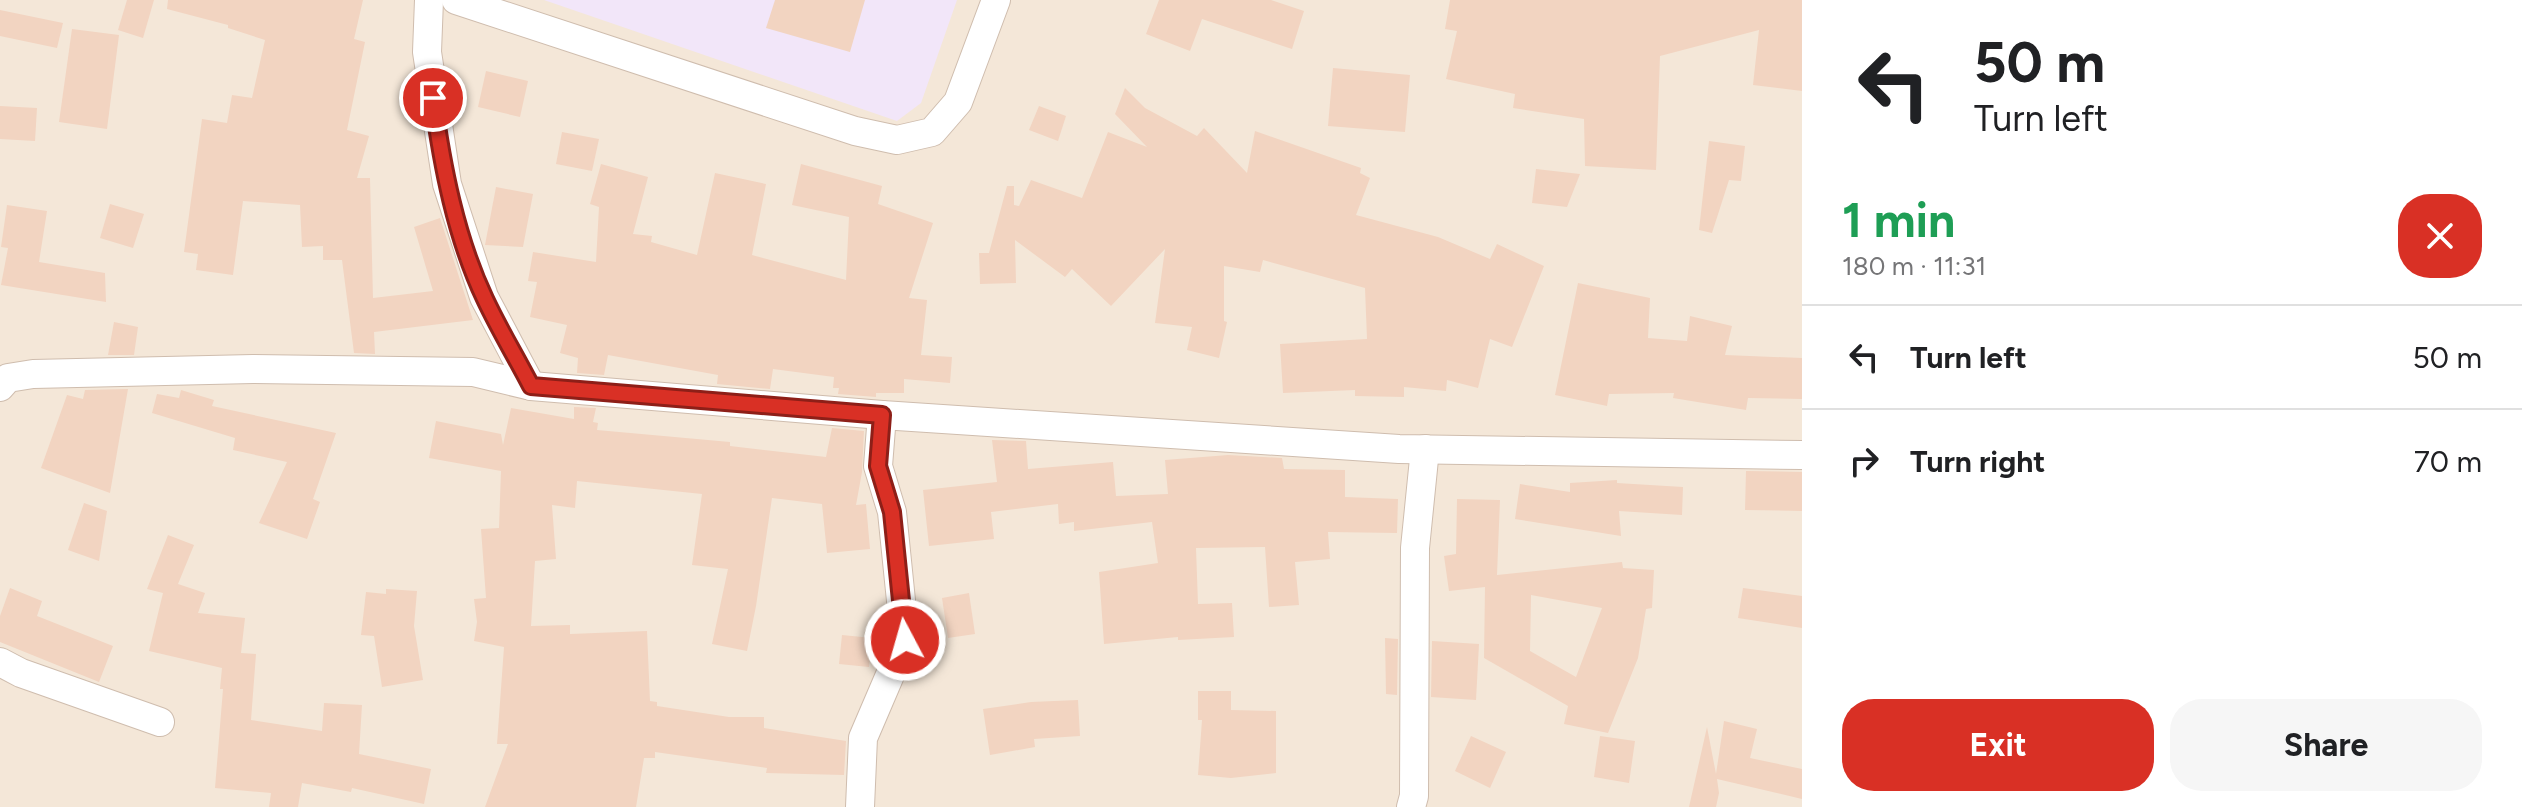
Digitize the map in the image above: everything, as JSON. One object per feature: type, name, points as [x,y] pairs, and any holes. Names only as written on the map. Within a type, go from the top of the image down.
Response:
[{"type":"street","points":[[429,0],[427,52],[447,184],[484,297],[531,386]]},
{"type":"street","points":[[456,0],[855,131],[897,140],[932,132],[958,102],[996,0]]},
{"type":"street","points":[[0,387],[8,378],[33,374],[253,369],[473,372],[531,386],[882,415],[1425,449],[1802,455]]},
{"type":"street","points":[[860,807],[863,738],[905,640],[892,512],[878,466],[882,415]]},
{"type":"street","points":[[1411,807],[1414,796],[1415,548],[1425,449]]},
{"type":"street","points":[[0,662],[21,673],[160,722]]},
{"type":"shaded area","points":[[0,0],[1802,0],[1802,807],[0,807]]},
{"type":"shaded area","points":[[544,0],[957,0],[921,103],[897,121]]},
{"type":"building","points":[[127,0],[154,0],[143,38],[118,30]]},
{"type":"building","points":[[168,0],[363,0],[354,39],[365,42],[347,130],[369,136],[357,178],[370,178],[373,298],[433,291],[414,227],[440,218],[473,320],[374,332],[375,354],[354,353],[342,260],[323,260],[323,246],[302,247],[300,205],[243,201],[233,275],[196,270],[198,254],[184,252],[202,119],[227,123],[232,95],[252,98],[265,40],[228,28],[228,25],[167,9]]},
{"type":"building","points":[[775,0],[865,0],[850,52],[766,28]]},
{"type":"building","points":[[1159,0],[1271,0],[1304,11],[1292,49],[1202,19],[1190,51],[1146,34]]},
{"type":"building","points":[[1450,0],[1802,0],[1802,91],[1753,85],[1759,30],[1660,56],[1656,170],[1585,166],[1584,119],[1513,108],[1515,94],[1446,79],[1457,31],[1445,29]]},
{"type":"building","points":[[0,10],[63,23],[57,48],[0,36]]},
{"type":"building","points":[[72,29],[119,35],[107,129],[59,122]]},
{"type":"building","points":[[1333,68],[1410,75],[1405,132],[1328,126]]},
{"type":"building","points":[[486,71],[528,81],[520,117],[478,107]]},
{"type":"building","points":[[1125,88],[1145,108],[1197,136],[1204,128],[1247,173],[1255,131],[1361,168],[1360,173],[1370,178],[1356,215],[1438,237],[1490,259],[1497,244],[1544,266],[1512,347],[1490,339],[1478,388],[1447,380],[1446,391],[1404,387],[1404,397],[1355,396],[1355,390],[1283,393],[1280,344],[1367,339],[1365,288],[1263,260],[1260,272],[1224,266],[1224,321],[1227,322],[1219,358],[1187,350],[1192,327],[1155,323],[1165,249],[1111,306],[1072,269],[1065,277],[1015,240],[1016,283],[980,284],[979,253],[989,253],[1007,186],[1014,186],[1014,205],[1019,206],[1031,180],[1082,198],[1108,132],[1147,147],[1115,114]]},
{"type":"building","points":[[0,106],[37,108],[35,141],[0,139]]},
{"type":"building","points":[[1039,106],[1066,116],[1058,141],[1029,130]]},
{"type":"building","points":[[562,132],[599,139],[592,171],[556,164]]},
{"type":"building","points":[[1709,141],[1745,146],[1741,181],[1729,180],[1712,233],[1699,230]]},
{"type":"building","points":[[601,164],[648,177],[633,234],[652,236],[651,242],[697,255],[715,173],[766,184],[752,255],[846,280],[849,217],[792,205],[801,164],[882,186],[878,204],[933,223],[909,298],[927,300],[921,355],[952,357],[950,383],[904,379],[904,393],[876,393],[876,397],[838,394],[839,388],[833,388],[834,377],[773,369],[770,389],[717,384],[718,375],[608,355],[604,375],[577,373],[578,358],[560,353],[567,325],[530,317],[537,282],[528,281],[533,252],[596,262],[599,207],[590,204]]},
{"type":"building","points":[[1536,169],[1580,174],[1567,207],[1532,203]]},
{"type":"building","points":[[496,187],[533,194],[523,247],[485,245]]},
{"type":"building","points":[[110,204],[144,214],[133,248],[100,238]]},
{"type":"building","points":[[7,205],[47,211],[39,262],[105,273],[106,302],[1,285],[8,248],[1,247]]},
{"type":"building","points":[[1578,283],[1650,298],[1648,338],[1687,341],[1690,316],[1732,326],[1725,355],[1802,358],[1802,399],[1748,398],[1746,410],[1673,398],[1674,393],[1609,394],[1607,406],[1555,395]]},
{"type":"building","points":[[114,322],[138,327],[134,355],[108,355]]},
{"type":"building","points":[[128,389],[110,493],[41,468],[67,395],[83,399],[85,390]]},
{"type":"building","points":[[181,390],[214,400],[212,406],[336,433],[313,499],[320,502],[307,539],[259,523],[287,462],[233,450],[235,438],[152,413],[157,394],[179,398]]},
{"type":"building","points":[[574,407],[596,408],[593,422],[598,423],[597,430],[730,442],[730,446],[826,457],[832,428],[864,431],[862,472],[856,505],[866,504],[870,549],[827,553],[822,504],[772,498],[747,651],[712,644],[728,569],[692,565],[702,494],[577,481],[575,508],[552,505],[556,559],[535,561],[531,626],[570,625],[570,634],[647,631],[650,701],[657,702],[657,706],[729,717],[764,717],[764,728],[846,741],[844,775],[766,773],[767,768],[655,752],[655,758],[644,758],[636,807],[485,807],[508,744],[497,744],[504,647],[474,641],[477,622],[474,599],[486,598],[481,529],[499,528],[501,471],[429,458],[436,421],[501,434],[503,445],[511,408],[574,419]]},
{"type":"building","points":[[992,440],[1026,441],[1028,469],[1113,462],[1116,496],[1168,494],[1165,460],[1228,455],[1282,458],[1284,469],[1345,470],[1345,497],[1398,499],[1397,533],[1328,532],[1330,559],[1295,562],[1299,605],[1269,607],[1265,547],[1196,548],[1198,604],[1232,603],[1234,637],[1178,640],[1178,637],[1104,644],[1099,572],[1158,563],[1152,522],[1074,531],[1074,522],[1059,524],[1058,504],[991,512],[994,539],[929,546],[923,490],[997,482]]},
{"type":"building","points":[[1746,471],[1802,472],[1802,511],[1745,510]]},
{"type":"building","points":[[1617,480],[1617,483],[1683,487],[1682,515],[1619,511],[1621,536],[1515,519],[1520,484],[1570,492],[1570,483]]},
{"type":"building","points":[[1457,499],[1500,500],[1497,575],[1622,562],[1623,568],[1654,570],[1652,608],[1646,609],[1638,658],[1608,733],[1564,724],[1568,706],[1484,658],[1485,587],[1449,591],[1444,556],[1456,554]],"holes":[[[1531,595],[1602,608],[1576,677],[1530,651]]]},
{"type":"building","points":[[84,503],[107,511],[99,561],[68,550]]},
{"type":"building","points":[[168,535],[194,545],[178,584],[205,593],[198,613],[245,618],[241,653],[256,654],[251,720],[322,731],[324,703],[362,705],[359,754],[431,769],[424,804],[352,788],[351,792],[302,783],[298,807],[269,807],[271,793],[215,788],[222,668],[149,651],[163,593],[147,589]]},
{"type":"building","points":[[10,588],[42,601],[37,616],[113,646],[99,682],[0,642],[0,616]]},
{"type":"building","points":[[1743,588],[1802,596],[1802,628],[1738,618]]},
{"type":"building","points":[[386,589],[417,591],[414,626],[423,680],[382,687],[374,636],[361,635],[366,592],[386,594]]},
{"type":"building","points":[[969,593],[975,634],[948,638],[942,598]]},
{"type":"building","points":[[842,635],[872,638],[869,667],[839,664]]},
{"type":"building","points":[[1385,638],[1398,639],[1397,695],[1386,694]]},
{"type":"building","points":[[1432,641],[1479,644],[1476,700],[1431,697]]},
{"type":"building","points":[[1198,691],[1231,691],[1231,710],[1276,711],[1276,773],[1231,778],[1198,775],[1202,720],[1198,720]]},
{"type":"building","points":[[1078,700],[1080,736],[1034,739],[1035,747],[990,755],[983,709],[1031,702]]},
{"type":"building","points":[[1724,721],[1757,729],[1750,758],[1802,769],[1802,799],[1717,779],[1719,793],[1716,807],[1689,807],[1707,727],[1716,774]]},
{"type":"building","points":[[1471,736],[1506,752],[1490,788],[1455,771]]},
{"type":"building","points":[[1600,736],[1635,741],[1629,783],[1594,777]]},
{"type":"route","points":[[433,98],[447,184],[466,246],[484,297],[531,386],[882,415],[878,466],[892,512],[905,640]]}]
